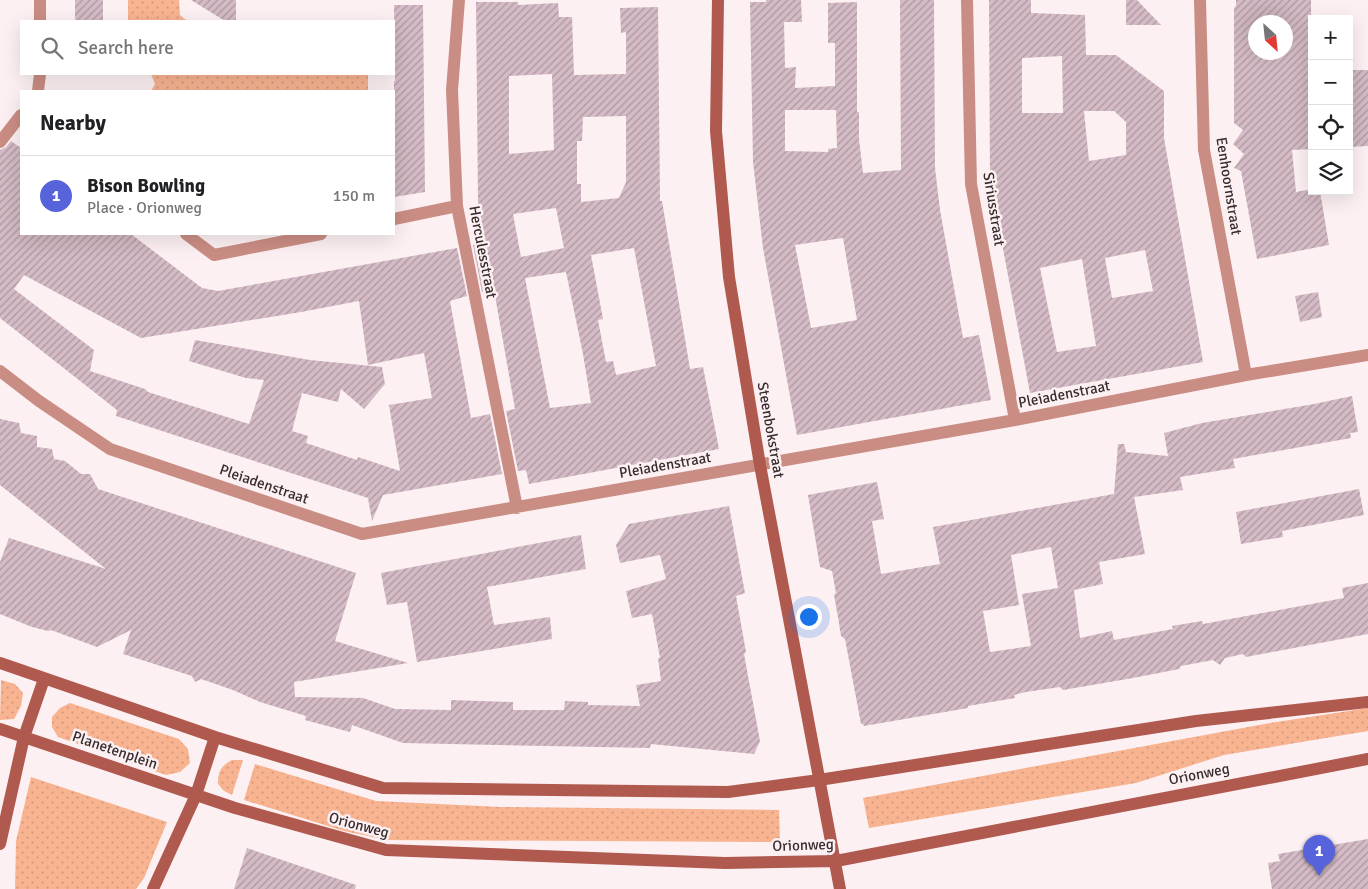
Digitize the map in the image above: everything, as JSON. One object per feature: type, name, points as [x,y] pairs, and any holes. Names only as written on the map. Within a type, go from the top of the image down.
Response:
[{"type":"street","points":[[40,0],[40,20]]},
{"type":"street","name":"Herculesstraat","points":[[459,0],[452,90],[457,206],[517,508]]},
{"type":"street","name":"Steenbokstraat","points":[[718,0],[716,131],[729,277],[760,465],[840,889]]},
{"type":"street","name":"Siriusstraat","points":[[967,0],[971,184],[1015,420]]},
{"type":"street","name":"Eenhoornstraat","points":[[1200,0],[1204,150],[1246,375]]},
{"type":"street","points":[[38,90],[40,75]]},
{"type":"street","points":[[0,142],[20,116]]},
{"type":"street","points":[[395,219],[457,206]]},
{"type":"street","points":[[187,235],[214,255],[316,235]]},
{"type":"street","name":"Pleiadenstraat","points":[[0,371],[110,449],[362,534],[1015,420],[1246,375],[1368,355]]},
{"type":"street","points":[[0,663],[215,736],[383,788],[728,792],[819,780],[1196,721],[1368,702]]},
{"type":"street","points":[[0,844],[24,737],[44,679]]},
{"type":"street","name":"Planetenplein","points":[[0,729],[235,808]]},
{"type":"street","points":[[153,889],[196,795],[215,736]]},
{"type":"street","name":"Orionweg","points":[[235,808],[386,850],[725,863],[836,861],[1368,759]]},
{"type":"shaded area","points":[[128,0],[179,0],[180,15],[186,20],[128,20]]},
{"type":"shaded area","points":[[151,75],[368,75],[368,90],[152,90],[155,84]]},
{"type":"shaded area","points":[[1,680],[15,684],[23,693],[21,706],[14,719],[0,720]]},
{"type":"shaded area","points":[[70,703],[179,739],[188,749],[190,763],[180,772],[166,775],[58,737],[52,727],[52,717],[60,708]]},
{"type":"shaded area","points":[[1368,708],[1368,731],[1224,755],[1136,783],[869,828],[863,798],[1270,723]]},
{"type":"shaded area","points":[[232,760],[243,760],[232,795],[224,791],[218,784],[221,769]]},
{"type":"shaded area","points":[[255,764],[376,801],[501,807],[779,810],[780,842],[387,840],[344,831],[244,800]]},
{"type":"shaded area","points":[[31,777],[167,822],[144,878],[136,889],[15,889],[16,841]]},
{"type":"building","points":[[75,0],[103,0],[103,20],[75,20]]},
{"type":"building","points":[[191,0],[236,0],[236,20],[223,20]]},
{"type":"building","points":[[766,0],[801,0],[802,22],[784,22],[785,68],[796,67],[795,88],[835,86],[835,43],[828,43],[828,3],[857,2],[857,112],[859,112],[859,139],[863,173],[901,170],[900,0],[934,0],[935,168],[940,210],[963,338],[979,335],[991,400],[797,435],[763,248],[753,162],[750,2],[766,2]],"holes":[[[785,110],[836,110],[837,148],[828,149],[828,152],[785,151]],[[843,238],[857,320],[811,328],[795,245]]]},
{"type":"building","points":[[989,0],[1031,0],[1031,13],[1085,15],[1086,55],[1116,55],[1164,91],[1164,138],[1203,362],[1030,393],[990,179]],"holes":[[[1062,56],[1063,113],[1022,113],[1022,58]],[[1084,111],[1114,111],[1126,122],[1126,155],[1089,161]],[[1145,250],[1153,291],[1112,298],[1105,258]],[[1082,259],[1096,346],[1057,352],[1040,268]]]},
{"type":"building","points":[[1126,0],[1137,0],[1161,25],[1126,25]]},
{"type":"building","points":[[1236,0],[1311,0],[1311,15],[1308,15],[1308,149],[1292,150],[1296,192],[1308,190],[1308,195],[1321,195],[1329,245],[1257,259],[1241,171],[1234,168],[1244,154],[1233,144],[1243,130],[1234,123],[1234,8]]},
{"type":"building","points":[[476,2],[518,2],[518,5],[558,3],[559,17],[572,17],[574,75],[626,74],[626,32],[621,33],[620,8],[658,7],[660,201],[662,201],[690,369],[703,367],[719,449],[529,484],[526,470],[518,471],[506,411],[515,409],[494,290],[482,292],[473,245],[486,242],[484,241],[478,202]],"holes":[[[552,74],[554,150],[509,154],[509,76]],[[626,116],[626,182],[619,198],[581,202],[581,184],[577,184],[577,141],[582,141],[583,117]],[[556,208],[564,248],[521,257],[513,214]],[[634,248],[656,366],[616,375],[613,361],[606,362],[598,320],[603,319],[591,255]],[[566,272],[591,403],[550,408],[525,278]]]},
{"type":"building","points":[[394,5],[423,5],[425,192],[395,197],[395,20]]},
{"type":"building","points":[[1353,70],[1368,70],[1368,146],[1353,147]]},
{"type":"building","points":[[11,141],[20,147],[20,235],[132,235],[202,288],[218,291],[457,248],[467,296],[450,301],[471,418],[490,414],[502,474],[383,495],[372,521],[368,498],[116,416],[117,410],[0,318],[0,150]],"holes":[[[24,275],[141,338],[359,301],[368,365],[424,353],[432,398],[389,405],[400,471],[358,457],[357,460],[306,443],[308,436],[292,431],[302,393],[338,402],[341,389],[364,409],[385,384],[382,367],[310,360],[195,340],[189,361],[246,378],[264,380],[249,424],[148,392],[145,389],[90,371],[94,350],[14,289]]]},
{"type":"building","points":[[1318,292],[1322,317],[1300,322],[1295,296]]},
{"type":"building","points":[[1352,396],[1358,432],[1350,433],[1351,438],[1233,459],[1235,468],[1180,477],[1183,490],[1134,497],[1145,554],[1099,562],[1103,584],[1074,590],[1080,638],[1112,631],[1114,640],[1173,629],[1172,626],[1202,621],[1203,624],[1344,598],[1342,588],[1368,583],[1368,634],[1246,657],[1243,654],[1225,658],[1220,665],[1213,660],[1181,666],[1179,669],[1063,690],[1060,687],[1026,692],[1014,695],[1015,698],[968,706],[968,708],[864,726],[861,724],[845,639],[841,636],[832,571],[820,567],[808,495],[877,482],[884,519],[872,521],[881,574],[940,564],[933,527],[1114,494],[1118,444],[1124,444],[1126,452],[1168,456],[1164,433],[1202,423]],"holes":[[[1051,547],[1058,588],[1022,594],[1031,646],[990,652],[983,611],[1019,605],[1011,555]]]},
{"type":"building","points":[[0,419],[19,423],[21,433],[37,436],[37,447],[52,449],[54,459],[65,461],[81,474],[90,474],[98,489],[356,573],[335,641],[408,663],[294,682],[295,697],[363,698],[395,709],[451,710],[451,700],[513,702],[513,710],[564,710],[565,701],[588,702],[588,705],[640,706],[636,685],[661,681],[658,658],[660,658],[652,614],[632,618],[626,591],[666,579],[660,555],[620,563],[616,545],[629,524],[729,506],[745,593],[736,596],[746,652],[744,654],[760,741],[754,754],[651,744],[650,748],[403,743],[352,725],[350,732],[305,720],[306,716],[260,702],[201,679],[195,682],[192,676],[123,654],[131,630],[97,647],[51,630],[32,627],[0,614],[0,562],[9,538],[106,569],[0,485]]},
{"type":"building","points":[[1359,489],[1364,515],[1282,531],[1283,537],[1241,544],[1236,512]]},
{"type":"building","points":[[581,535],[586,569],[487,587],[494,625],[550,617],[552,639],[417,662],[407,602],[387,605],[381,573]]},
{"type":"building","points":[[1368,839],[1368,889],[1272,889],[1268,863],[1280,861],[1278,854]]},
{"type":"building","points":[[247,848],[356,885],[355,889],[234,889]]},
{"type":"place","name":"Bison Bowling","points":[[1319,876]]}]
